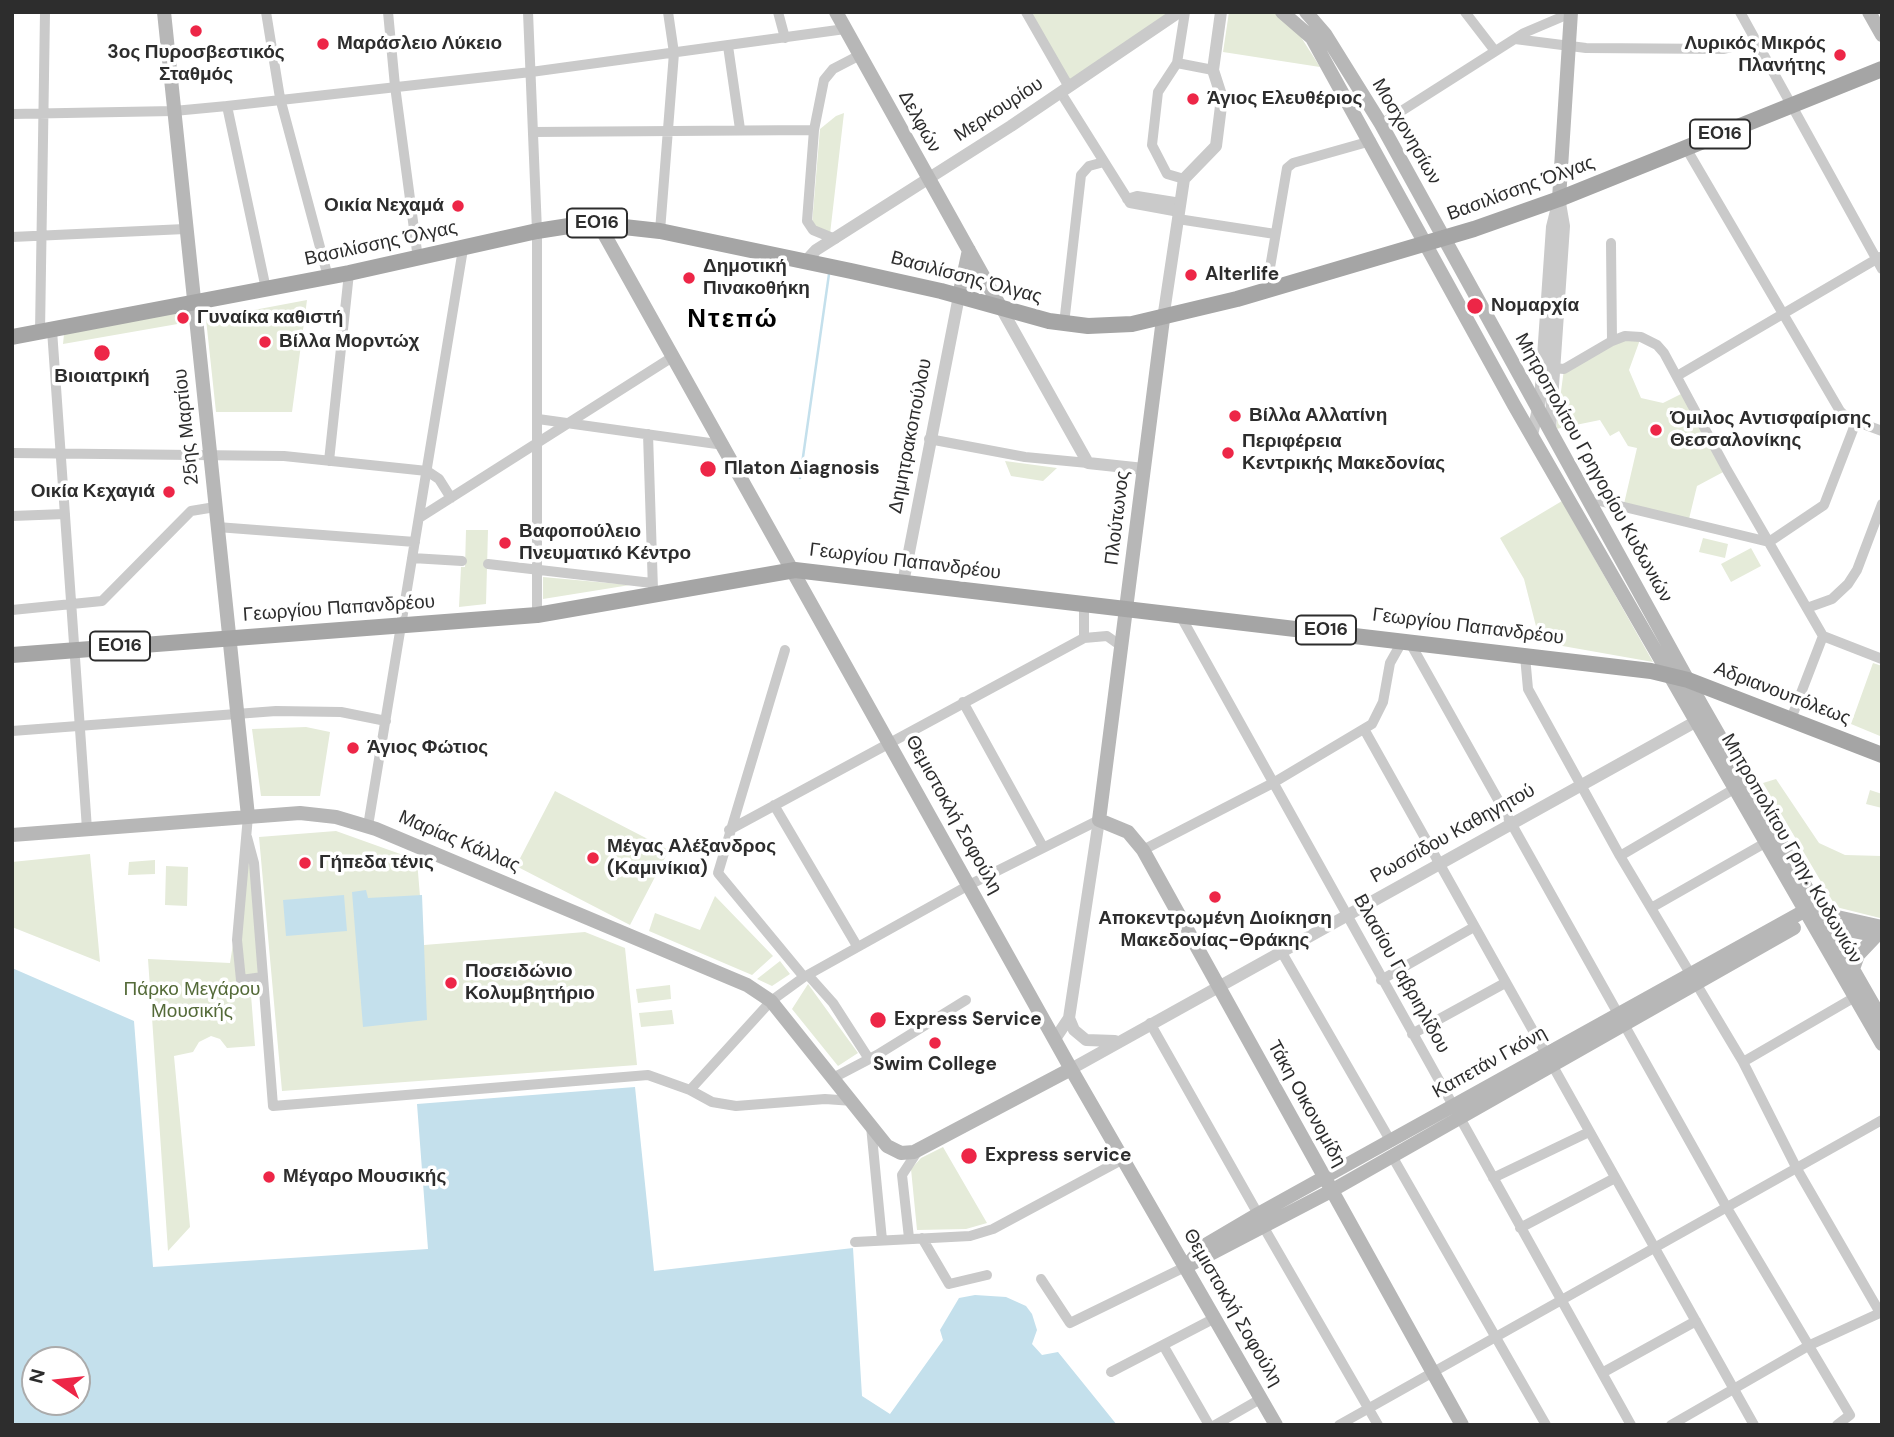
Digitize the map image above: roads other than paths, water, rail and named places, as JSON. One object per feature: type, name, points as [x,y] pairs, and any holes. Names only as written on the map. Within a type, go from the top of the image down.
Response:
[{"type":"main road","name":"25ης Μαρτίου","points":[[164,12],[192,303],[248,816]]},
{"type":"main road","name":"Δελφών","points":[[836,12],[1001,308]]},
{"type":"main road","name":"Μοσχονησίων","points":[[1282,12],[1312,38],[1371,141],[1425,245]]},
{"type":"main road","name":"Μοσχονησίων","points":[[1306,12],[1325,34],[1381,124],[1444,239]]},
{"type":"main road","points":[[1869,12],[1882,35]]},
{"type":"main road","points":[[1559,199],[1571,13]]},
{"type":"main road","name":"Βασιλίσσης Όλγας","points":[[12,337],[349,273],[537,231],[598,223],[660,231],[805,262],[959,296],[1064,324],[1120,326],[1163,319],[1444,239],[1559,199],[1882,69]]},
{"type":"main road","name":"Θεμιστοκλή Σοφούλη","points":[[598,223],[795,570],[1071,1069],[1125,1158],[1276,1425]]},
{"type":"main road","name":"Μητροπολίτου Γρηγορίου Κυδωνιών","points":[[1444,239],[1688,680]]},
{"type":"main road","name":"Μητροπολίτου Γρηγορίου Κυδωνιών","points":[[1425,245],[1667,674]]},
{"type":"main road","points":[[959,296],[969,250]]},
{"type":"main road","name":"Πλούτωνος","points":[[1099,820],[1163,319]]},
{"type":"main road","name":"Γεωργίου Παπανδρέου","points":[[12,655],[537,615],[653,590],[795,570],[1406,640],[1667,674]]},
{"type":"main road","name":"Αδριανουπόλεως","points":[[1667,674],[1882,755]]},
{"type":"main road","name":"Μητροπολίτου Γρηγ. Κυδωνιών","points":[[1667,674],[1806,910],[1821,921],[1882,1020]]},
{"type":"main road","name":"Μητροπολίτου Γρηγ. Κυδωνιών","points":[[1688,680],[1821,921],[1855,997],[1882,1044]]},
{"type":"main road","name":"Μαρίας Κάλλας","points":[[12,835],[248,816],[322,815],[369,826],[732,978],[771,1001],[894,1152],[917,1150]]},
{"type":"main road","name":"Τάκη Οικονομίδη","points":[[1099,820],[1128,832],[1143,850],[1462,1425]]},
{"type":"main road","name":"Καπετάν Γκόνη","points":[[1693,979],[1806,910]]},
{"type":"main road","points":[[1821,921],[1880,933]]},
{"type":"main road","name":"Καπετάν Γκόνη","points":[[1186,1266],[1260,1220],[1328,1184],[1392,1156],[1455,1112],[1693,979],[1803,922],[1821,921]]},
{"type":"main road","points":[[1853,969],[1858,955],[1880,933]]},
{"type":"main road","points":[[917,1150],[1071,1069]]},
{"type":"main road","name":"Καπετάν Γκόνη","points":[[1328,1184],[1390,1140],[1455,1112]]},
{"type":"street","points":[[45,12],[40,235],[46,331],[61,454],[87,829]]},
{"type":"street","points":[[266,12],[279,98],[328,277]]},
{"type":"street","points":[[388,12],[394,86],[418,259]]},
{"type":"street","points":[[528,12],[537,231],[537,615]]},
{"type":"street","points":[[660,231],[674,53],[668,12]]},
{"type":"street","points":[[778,12],[785,38]]},
{"type":"street","points":[[1026,12],[1104,162],[1133,205],[1179,211],[1275,234]]},
{"type":"street","points":[[1176,13],[1177,64],[1158,92],[1152,145],[1167,174],[1184,179],[1215,148],[1222,99],[1213,70],[1222,12]]},
{"type":"street","points":[[1465,12],[1495,51]]},
{"type":"street","points":[[1677,376],[1783,313],[1880,261],[1740,12]]},
{"type":"street","name":"Μερκουρίου","points":[[805,262],[816,250],[1065,90],[1176,13]]},
{"type":"street","points":[[1381,124],[1515,39],[1555,18],[1571,13]]},
{"type":"street","points":[[12,114],[174,111],[227,106],[279,98],[531,72],[845,29]]},
{"type":"street","points":[[1515,39],[1569,46],[1724,48],[1756,41]]},
{"type":"street","points":[[728,46],[740,129]]},
{"type":"street","points":[[835,239],[813,230],[807,222],[814,130],[824,80],[833,69],[860,55]]},
{"type":"street","points":[[1177,64],[1213,70]]},
{"type":"street","points":[[227,106],[266,289]]},
{"type":"street","points":[[533,132],[814,130]]},
{"type":"street","points":[[1266,291],[1290,165],[1371,141]]},
{"type":"street","points":[[1686,148],[1840,411],[1856,422],[1882,431]]},
{"type":"street","points":[[1064,324],[1081,175],[1088,166],[1104,162]]},
{"type":"street","name":"Πλούτωνος","points":[[1163,319],[1184,179]]},
{"type":"street","points":[[1550,430],[1564,226],[1559,199]]},
{"type":"street","points":[[1531,435],[1538,409],[1552,227],[1559,199]]},
{"type":"street","points":[[12,237],[185,229]]},
{"type":"street","points":[[1611,243],[1612,341]]},
{"type":"street","points":[[369,826],[463,249]]},
{"type":"street","points":[[329,461],[349,273]]},
{"type":"street","name":"Δημητρακοπούλου","points":[[903,583],[959,296]]},
{"type":"street","points":[[1001,308],[1088,463]]},
{"type":"street","points":[[1554,368],[1564,369],[1625,336],[1641,337],[1657,345],[1823,636],[1882,659]]},
{"type":"street","points":[[419,519],[674,356]]},
{"type":"street","points":[[538,419],[724,445]]},
{"type":"street","points":[[1587,498],[1769,542],[1824,505],[1856,422]]},
{"type":"street","points":[[488,564],[653,590],[648,434]]},
{"type":"street","points":[[929,439],[1025,457],[1144,469]]},
{"type":"street","points":[[12,453],[209,454],[329,461],[427,471],[439,478],[451,498]]},
{"type":"street","points":[[1807,608],[1832,598],[1848,584],[1857,570],[1882,505]]},
{"type":"street","points":[[12,610],[71,606],[106,599],[191,511],[215,507]]},
{"type":"street","points":[[12,516],[65,514]]},
{"type":"street","points":[[217,527],[415,542]]},
{"type":"street","points":[[412,558],[462,561]]},
{"type":"street","points":[[1084,605],[1084,638]]},
{"type":"street","name":"Βλασίου Γαβριηλίδου","points":[[1180,615],[1631,1425]]},
{"type":"street","points":[[729,830],[889,741],[1084,638],[1107,636],[1121,646]]},
{"type":"street","points":[[1791,719],[1823,636]]},
{"type":"street","points":[[1143,850],[1272,783],[1364,729],[1379,713],[1390,663],[1406,640],[1727,1208],[1850,1415],[1837,1425]]},
{"type":"street","points":[[785,650],[718,867],[719,879],[833,1003],[869,1059]]},
{"type":"street","points":[[1525,656],[1528,689],[1619,856],[1743,1062],[1797,1169],[1880,1312],[1810,1345],[1733,1388],[1691,1420],[1671,1425]]},
{"type":"street","points":[[963,702],[1043,847]]},
{"type":"street","points":[[12,731],[237,714],[325,711],[386,721]]},
{"type":"street","name":"Ρωσσίδου Καθηγητού","points":[[1071,1069],[1695,722]]},
{"type":"street","points":[[1364,729],[1754,1425]]},
{"type":"street","points":[[1619,856],[1734,789]]},
{"type":"street","points":[[774,805],[857,946]]},
{"type":"street","name":"25ης Μαρτίου","points":[[247,837],[254,863],[263,977],[241,980],[237,960],[248,816]]},
{"type":"street","points":[[690,1090],[771,1001],[806,976],[969,886],[1099,820]]},
{"type":"street","name":"Πλούτωνος","points":[[1055,1039],[1069,1018],[1099,820]]},
{"type":"street","points":[[1651,908],[1765,843]]},
{"type":"street","points":[[1381,979],[1474,927]]},
{"type":"street","points":[[1281,951],[1390,1140]]},
{"type":"street","points":[[263,977],[273,1106],[648,1075],[690,1090],[712,1102],[736,1106],[825,1099],[853,1101]]},
{"type":"street","points":[[1412,1034],[1505,983]]},
{"type":"street","points":[[1743,1062],[1855,997]]},
{"type":"street","points":[[833,1077],[869,1059],[966,1000]]},
{"type":"street","points":[[1069,1018],[1074,1030],[1086,1040],[1119,1041]]},
{"type":"street","points":[[1150,1023],[1378,1425]]},
{"type":"street","points":[[1339,1425],[1882,1120]]},
{"type":"street","points":[[872,1126],[882,1240]]},
{"type":"street","points":[[1493,1178],[1589,1132]]},
{"type":"street","points":[[909,1238],[902,1175],[917,1150]]},
{"type":"street","points":[[1392,1156],[1546,1425]]},
{"type":"street","points":[[855,1242],[970,1236],[993,1229],[1125,1158]]},
{"type":"street","points":[[1520,1227],[1615,1178]]},
{"type":"street","points":[[922,1238],[949,1284],[986,1275]]},
{"type":"street","name":"Καπετάν Γκόνη","points":[[1041,1279],[1070,1322],[1186,1266]]},
{"type":"street","points":[[1111,1372],[1215,1318]]},
{"type":"street","points":[[1602,1373],[1696,1321]]},
{"type":"street","points":[[1163,1345],[1209,1425]]},
{"type":"street","points":[[1215,1425],[1262,1398]]},
{"type":"water","points":[[366,890],[368,898],[422,895],[427,1020],[363,1027],[352,892]]},
{"type":"water","points":[[344,895],[347,931],[286,936],[283,900]]},
{"type":"water","points":[[12,968],[134,1021],[153,1267],[428,1249],[417,1104],[635,1087],[654,1271],[853,1248],[862,1396],[890,1414],[943,1340],[940,1330],[959,1298],[975,1295],[1006,1297],[1026,1306],[1032,1314],[1037,1330],[1032,1344],[1042,1355],[1058,1352],[1117,1425],[12,1425]]},
{"type":"waterway","points":[[800,478],[829,274]]},
{"type":"place","name":"3ος Πυροσβεστικός Σταθμός","points":[[196,31]]},
{"type":"place","name":"Μαράσλειο Λύκειο","points":[[323,44]]},
{"type":"place","name":"Λυρικός Μικρός Πλανήτης","points":[[1840,55]]},
{"type":"place","name":"Άγιος Ελευθέριος","points":[[1193,99]]},
{"type":"place","name":"Οικία Νεχαμά","points":[[458,206]]},
{"type":"place","name":"Alterlife","points":[[1191,275]]},
{"type":"place","name":"Δημοτική Πινακοθήκη","points":[[689,278]]},
{"type":"place","name":"Νομαρχία","points":[[1475,306]]},
{"type":"place","name":"Γυναίκα καθιστή","points":[[183,318]]},
{"type":"place","name":"Βίλλα Μορντώχ","points":[[265,342]]},
{"type":"place","name":"Βιοιατρική","points":[[102,353]]},
{"type":"place","name":"Βίλλα Αλλατίνη","points":[[1235,416]]},
{"type":"place","name":"Όμιλος Αντισφαίρισης Θεσσαλονίκης","points":[[1656,430]]},
{"type":"place","name":"Περιφέρεια Κεντρικής Μακεδονίας","points":[[1228,453]]},
{"type":"place","name":"Πlaton Δiagnosis","points":[[708,469]]},
{"type":"place","name":"Οικία Κεχαγιά","points":[[169,492]]},
{"type":"place","name":"Βαφοπούλειο Πνευματικό Κέντρο","points":[[505,543]]},
{"type":"place","name":"Άγιος Φώτιος","points":[[353,748]]},
{"type":"place","name":"Μέγας Αλέξανδρος (Καμινίκια)","points":[[593,858]]},
{"type":"place","name":"Γήπεδα τένις","points":[[305,863]]},
{"type":"place","name":"Αποκεντρωμένη Διοίκηση Μακεδονίας-Θράκης","points":[[1215,897]]},
{"type":"place","name":"Ποσειδώνιο Κολυμβητήριο","points":[[451,983]]},
{"type":"place","name":"Express Service","points":[[878,1020]]},
{"type":"place","name":"Swim College","points":[[935,1043]]},
{"type":"place","name":"Express service","points":[[969,1156]]},
{"type":"place","name":"Μέγαρο Μουσικής","points":[[269,1177]]},
{"type":"district","name":"Ντεπώ","points":[[733,320]]},
{"type":"park label","name":"Πάρκο Μεγάρου Μουσικής","points":[[192,1001]]}]
